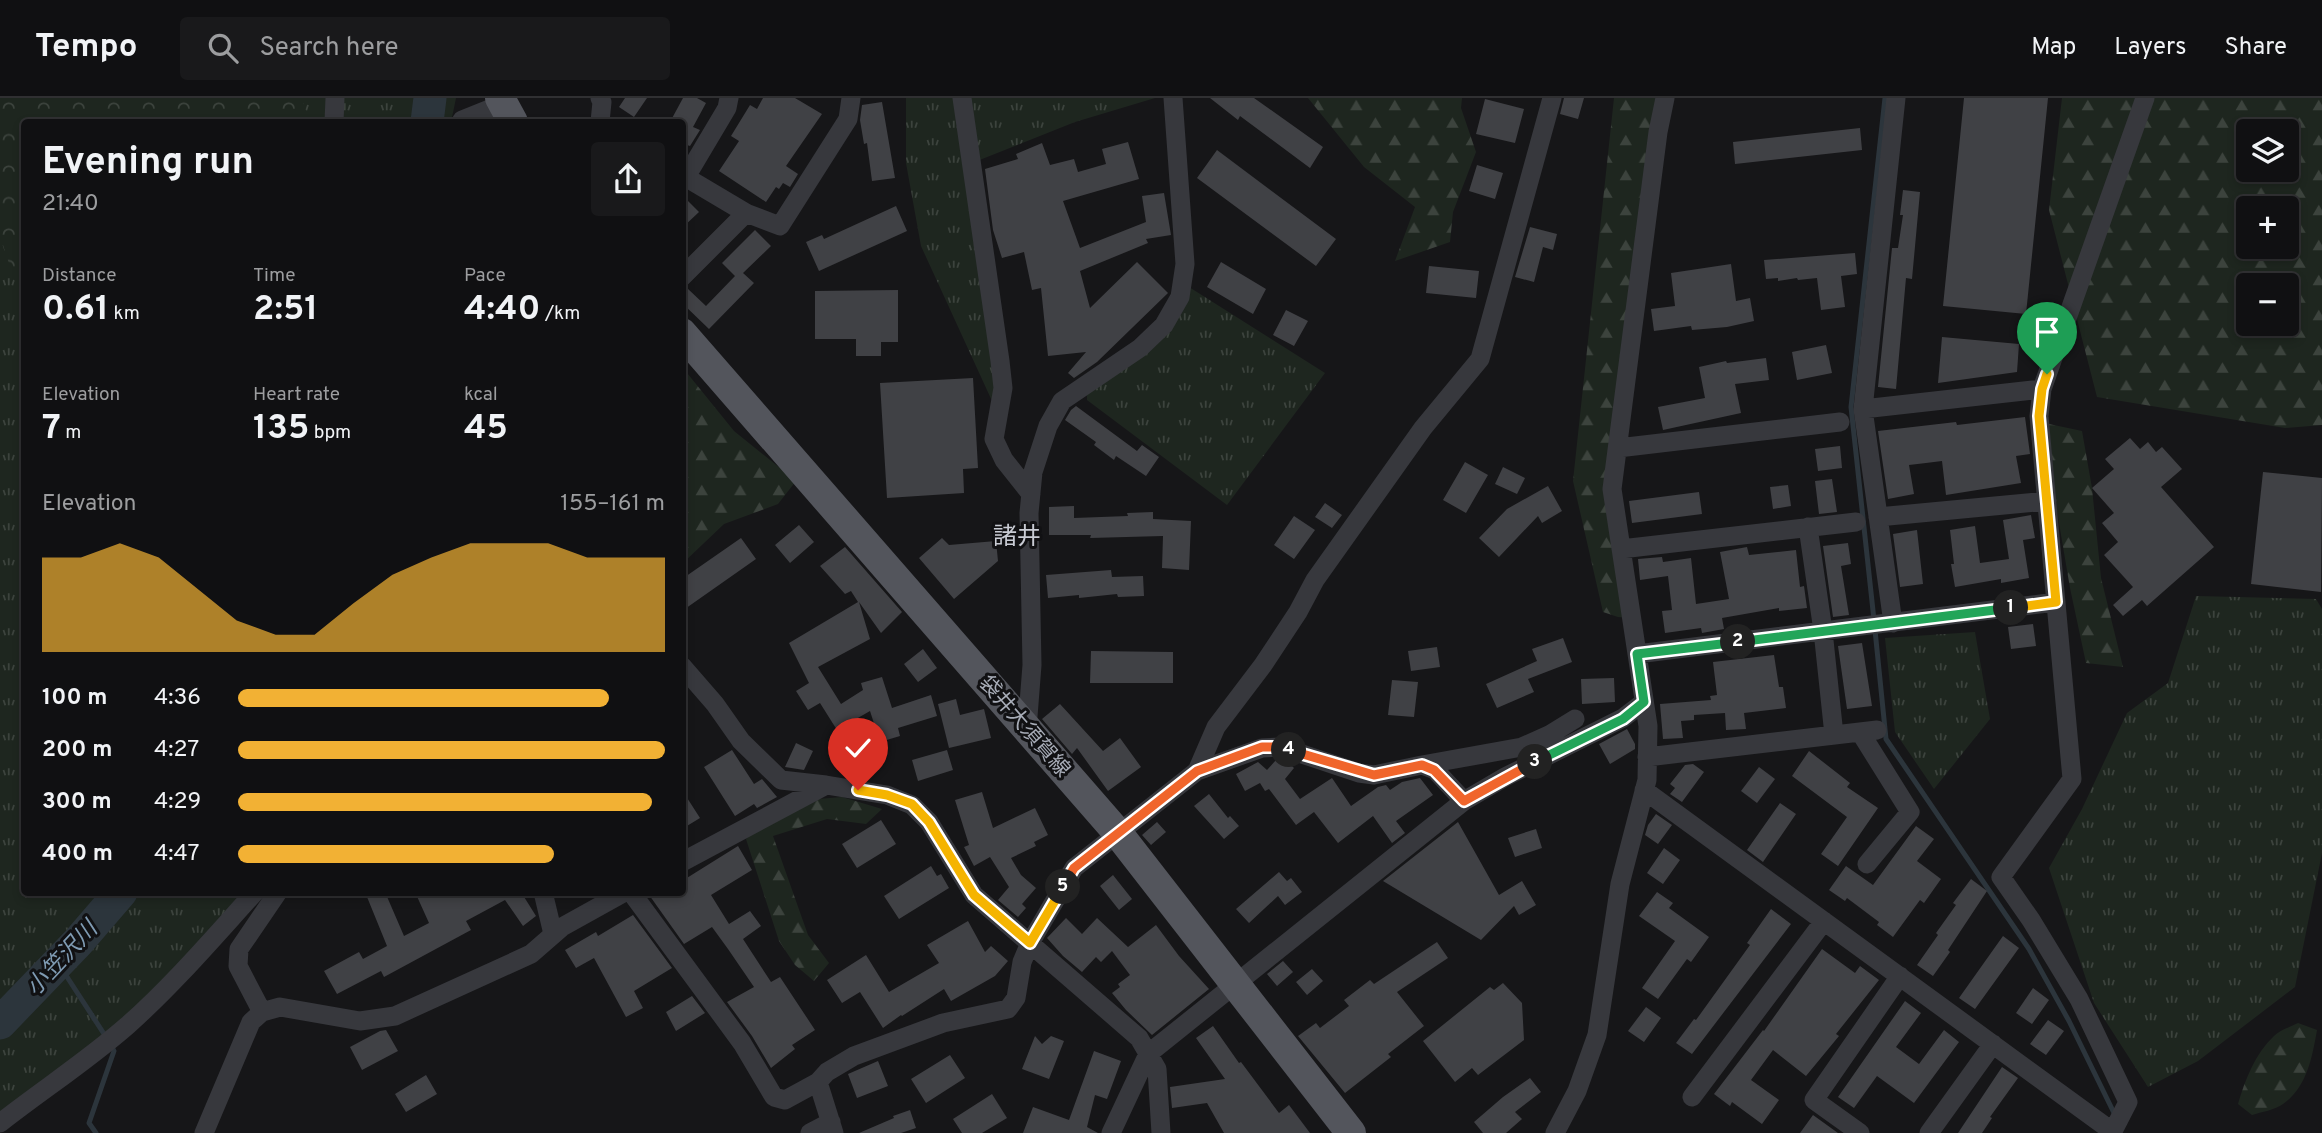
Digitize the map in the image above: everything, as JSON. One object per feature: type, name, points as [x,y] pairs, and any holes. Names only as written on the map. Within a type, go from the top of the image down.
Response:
[{"type":"main road","name":"袋井大須賀線","points":[[686,338],[1117,832],[1351,1133]]},
{"type":"street","points":[[334,119],[335,98]]},
{"type":"street","points":[[600,98],[600,119]]},
{"type":"street","points":[[686,173],[727,108],[729,98]]},
{"type":"street","points":[[686,177],[746,213],[780,226],[848,119],[851,98]]},
{"type":"street","points":[[962,98],[1003,388],[994,439],[1004,460],[1031,494]]},
{"type":"street","points":[[1027,729],[1031,665],[1029,513],[1034,472],[1048,426],[1062,401],[1140,348],[1164,325],[1180,297],[1185,264],[1173,98]]},
{"type":"street","points":[[1197,771],[1216,727],[1263,665],[1322,570],[1423,428],[1480,359],[1552,98]]},
{"type":"street","points":[[1555,1133],[1577,1091],[1597,1035],[1620,884],[1644,790],[1648,726],[1612,489],[1658,132],[1665,98]]},
{"type":"street","points":[[1893,622],[1863,409],[1896,98]]},
{"type":"street","points":[[1644,790],[2112,1132],[2128,1102],[2079,999],[2031,920],[2001,877],[2072,779],[2039,416],[2042,389],[2145,98]]},
{"type":"street","points":[[466,119],[505,108]]},
{"type":"street","points":[[686,273],[746,213]]},
{"type":"street","points":[[1863,409],[2042,389]]},
{"type":"street","points":[[1618,448],[1840,422]]},
{"type":"street","points":[[1878,517],[2047,501]]},
{"type":"street","points":[[1621,549],[1856,522]]},
{"type":"street","points":[[1808,527],[1834,735]]},
{"type":"street","points":[[1637,654],[2056,602]]},
{"type":"street","points":[[686,671],[715,704],[741,741],[781,780],[887,795],[912,804],[929,822],[974,895],[1139,1038],[1157,1069],[1161,1133]]},
{"type":"street","points":[[1111,1133],[1148,1054],[1464,801],[1505,777],[1623,719],[1644,702]]},
{"type":"street","points":[[634,896],[742,1042],[774,1097],[785,1100],[818,1082],[827,1072],[854,1056],[943,1023],[1008,1009],[1016,998],[1022,962],[1030,943],[1074,868],[1197,771],[1262,747],[1281,747],[1374,775],[1522,747],[1575,719]]},
{"type":"street","points":[[1647,757],[1869,731],[1910,812],[1867,864]]},
{"type":"street","points":[[1422,765],[1434,770],[1464,801]]},
{"type":"street","points":[[686,860],[826,785]]},
{"type":"street","points":[[0,1124],[78,1067],[130,1023],[179,976],[251,896]]},
{"type":"street","points":[[262,1012],[238,966],[239,949],[275,896]]},
{"type":"street","points":[[544,896],[553,934]]},
{"type":"street","points":[[204,1133],[251,1023],[262,1012],[280,1007],[360,1021],[395,1016],[531,954],[562,927],[618,896]]},
{"type":"street","points":[[1692,1097],[1824,921]]},
{"type":"street","points":[[1860,1133],[1814,1100],[1900,976]]},
{"type":"street","points":[[1929,1133],[1993,1044]]},
{"type":"street","points":[[810,1133],[833,1127],[818,1082]]},
{"type":"green space","points":[[0,98],[456,98],[452,119],[21,119],[21,896],[248,896],[98,1050],[0,1124]]},
{"type":"green space","points":[[0,98],[302,98],[308,119],[21,119],[21,300],[0,236]]},
{"type":"green space","points":[[906,98],[955,98],[998,343],[998,414],[921,246],[906,163]]},
{"type":"green space","points":[[969,98],[1155,98],[1075,122],[977,161]]},
{"type":"green space","points":[[1308,98],[1462,98],[1461,108],[1476,152],[1453,212],[1450,242],[1395,261],[1415,207],[1364,167]]},
{"type":"green space","points":[[1614,98],[1665,98],[1612,489],[1632,618],[1603,612],[1573,481]]},
{"type":"green space","points":[[2062,98],[2322,98],[2322,425],[2285,428],[2097,397],[2049,210]]},
{"type":"green space","points":[[1189,287],[1325,373],[1227,505],[1087,400],[1087,392]]},
{"type":"green space","points":[[686,372],[734,431],[796,481],[778,504],[724,524],[686,560]]},
{"type":"green space","points":[[2049,424],[2082,431],[2092,488],[2101,578],[2123,667],[2086,663],[2057,511]]},
{"type":"green space","points":[[2196,596],[2316,599],[2322,609],[2322,853],[2295,987],[2198,1061],[2148,1087],[2094,1003],[2049,868],[2082,809],[2127,713],[2168,683]]},
{"type":"green space","points":[[1975,632],[1990,719],[1934,789],[1895,732],[1885,638]]},
{"type":"green space","points":[[842,797],[882,809],[866,824],[827,819],[773,836],[808,935],[829,963],[814,981],[795,965],[779,941],[746,839],[771,815],[818,799]]},
{"type":"green space","points":[[2298,1023],[2317,1030],[2303,1080],[2283,1104],[2252,1115],[2238,1104],[2252,1068],[2261,1051],[2274,1036]]},
{"type":"building","points":[[625,98],[647,98],[634,117],[619,107]]},
{"type":"building","points":[[683,98],[697,98],[706,103],[693,127],[700,130],[690,146],[686,145],[686,119],[672,119]]},
{"type":"building","points":[[763,98],[795,98],[822,114],[786,166],[798,174],[790,187],[783,183],[779,189],[776,187],[766,202],[719,171],[739,141],[731,136],[750,105],[757,109]]},
{"type":"building","points":[[1210,98],[1254,98],[1323,147],[1310,168],[1240,116],[1238,120]]},
{"type":"building","points":[[1564,98],[1584,98],[1578,119],[1560,114]]},
{"type":"building","points":[[1964,98],[2048,98],[2026,314],[1943,306]]},
{"type":"building","points":[[1485,99],[1524,109],[1515,143],[1476,134]]},
{"type":"building","points":[[882,102],[895,178],[872,181],[867,143],[864,144],[860,120],[862,105]]},
{"type":"building","points":[[1860,128],[1862,150],[1735,164],[1733,142]]},
{"type":"building","points":[[1128,142],[1139,179],[1063,201],[1080,248],[1146,222],[1142,196],[1164,193],[1171,235],[1146,239],[1148,243],[1080,271],[1090,308],[1137,262],[1168,293],[1097,362],[1074,378],[1068,373],[1086,352],[1048,356],[1041,288],[1032,290],[1024,252],[1002,258],[993,230],[985,169],[1018,159],[1016,154],[1042,143],[1050,165],[1074,159],[1078,172],[1106,164],[1102,149]]},
{"type":"building","points":[[1217,150],[1336,239],[1316,266],[1197,178]]},
{"type":"building","points":[[1477,165],[1503,173],[1495,199],[1469,191]]},
{"type":"building","points":[[1903,190],[1920,192],[1912,279],[1906,278],[1896,389],[1878,387],[1892,248],[1898,248],[1903,215],[1900,215]]},
{"type":"building","points":[[686,199],[699,212],[686,224]]},
{"type":"building","points":[[896,206],[907,231],[819,271],[806,242],[822,235],[824,239]]},
{"type":"building","points":[[1530,227],[1557,234],[1553,250],[1543,247],[1534,282],[1515,277]]},
{"type":"building","points":[[755,230],[771,246],[743,273],[754,283],[709,329],[686,307],[686,288],[706,306],[735,276],[722,263]]},
{"type":"building","points":[[1855,253],[1857,274],[1841,276],[1845,307],[1821,310],[1817,278],[1778,281],[1778,278],[1766,279],[1764,260]]},
{"type":"building","points":[[1221,262],[1266,289],[1253,314],[1207,287]]},
{"type":"building","points":[[1731,264],[1736,301],[1750,298],[1754,321],[1727,327],[1692,330],[1691,326],[1654,331],[1651,309],[1675,306],[1671,273]]},
{"type":"building","points":[[1429,266],[1479,271],[1476,298],[1426,293]]},
{"type":"building","points":[[898,290],[898,342],[881,342],[881,356],[856,356],[856,339],[815,339],[815,291]]},
{"type":"building","points":[[1286,310],[1308,321],[1294,346],[1273,335]]},
{"type":"building","points":[[1942,337],[2019,344],[2017,372],[1938,383]]},
{"type":"building","points":[[1826,345],[1832,373],[1797,380],[1792,352]]},
{"type":"building","points":[[1766,358],[1769,380],[1735,384],[1741,413],[1663,430],[1658,407],[1705,398],[1699,367],[1726,361]]},
{"type":"building","points":[[973,378],[978,468],[963,469],[964,493],[887,498],[880,383]]},
{"type":"building","points":[[1076,406],[1137,451],[1142,445],[1159,457],[1146,476],[1116,456],[1114,460],[1094,445],[1096,442],[1065,420]]},
{"type":"building","points":[[2025,417],[2030,454],[2016,456],[2021,483],[1946,495],[1942,461],[1909,465],[1914,494],[1888,499],[1878,431]]},
{"type":"building","points":[[2130,438],[2140,449],[2148,442],[2156,452],[2162,447],[2182,469],[2161,487],[2214,547],[2147,606],[2142,600],[2123,616],[2113,605],[2133,587],[2104,555],[2118,542],[2102,523],[2114,513],[2092,488],[2114,469],[2105,459]]},
{"type":"building","points":[[1840,446],[1842,468],[1818,471],[1815,449]]},
{"type":"building","points":[[1465,462],[1488,475],[1466,513],[1443,500]]},
{"type":"building","points":[[1503,467],[1525,478],[1517,494],[1495,484]]},
{"type":"building","points":[[2263,472],[2322,478],[2321,592],[2251,584]]},
{"type":"building","points":[[1832,479],[1837,512],[1819,514],[1815,481]]},
{"type":"building","points":[[1788,485],[1791,506],[1773,509],[1770,487]]},
{"type":"building","points":[[1548,486],[1562,511],[1542,523],[1538,516],[1499,557],[1479,538],[1507,509]]},
{"type":"building","points":[[1699,492],[1702,514],[1632,523],[1629,501]]},
{"type":"building","points":[[1325,503],[1342,515],[1332,528],[1315,517]]},
{"type":"building","points":[[1074,506],[1074,518],[1153,512],[1153,519],[1191,521],[1189,570],[1162,568],[1163,536],[1090,538],[1091,535],[1049,535],[1049,507]]},
{"type":"building","points":[[2031,515],[2035,538],[2023,540],[2029,578],[2001,583],[2001,579],[1955,587],[1950,530],[1975,526],[1980,563],[2009,559],[2003,520]]},
{"type":"building","points":[[1294,516],[1315,530],[1294,559],[1274,545]]},
{"type":"building","points":[[799,525],[814,542],[790,563],[775,545]]},
{"type":"building","points":[[1917,530],[1923,584],[1900,587],[1893,534]]},
{"type":"building","points":[[741,538],[756,559],[686,608],[686,576]]},
{"type":"building","points":[[942,538],[949,545],[996,541],[998,561],[954,599],[919,558]]},
{"type":"building","points":[[1848,543],[1851,564],[1841,566],[1849,615],[1833,617],[1823,546]]},
{"type":"building","points":[[845,547],[902,612],[881,633],[859,602],[870,639],[818,667],[841,704],[863,690],[861,683],[882,677],[892,708],[931,695],[937,716],[898,728],[900,736],[880,742],[870,711],[837,730],[820,703],[808,710],[796,691],[809,683],[789,643],[858,602],[851,591],[845,594],[820,566]]},
{"type":"building","points":[[1747,547],[1749,555],[1796,550],[1800,587],[1804,586],[1807,608],[1779,611],[1779,608],[1722,618],[1724,629],[1702,633],[1701,628],[1665,633],[1662,611],[1672,610],[1668,576],[1640,580],[1638,559],[1662,557],[1663,562],[1691,558],[1696,604],[1729,599],[1720,552]]},
{"type":"building","points":[[1111,570],[1112,577],[1143,576],[1144,596],[1118,597],[1117,594],[1048,598],[1046,575]]},
{"type":"building","points":[[2033,624],[2036,646],[2011,649],[2008,627]]},
{"type":"building","points":[[1563,638],[1572,662],[1528,679],[1534,692],[1497,708],[1486,684],[1537,661],[1532,649]]},
{"type":"building","points":[[1862,643],[1872,706],[1847,709],[1838,646]]},
{"type":"building","points":[[1437,647],[1440,667],[1411,671],[1408,651]]},
{"type":"building","points":[[923,649],[937,668],[918,682],[904,664]]},
{"type":"building","points":[[1091,651],[1173,652],[1173,683],[1090,683]]},
{"type":"building","points":[[1774,655],[1779,687],[1783,687],[1786,708],[1744,713],[1746,729],[1726,730],[1725,713],[1694,715],[1694,720],[1681,721],[1683,738],[1663,739],[1660,704],[1711,700],[1710,696],[1717,695],[1713,662]]},
{"type":"building","points":[[1614,678],[1615,702],[1582,704],[1581,679]]},
{"type":"building","points":[[1392,680],[1418,682],[1414,717],[1388,715]]},
{"type":"building","points":[[956,699],[960,715],[984,709],[991,738],[949,748],[938,704]]},
{"type":"building","points":[[1060,704],[1103,751],[1120,738],[1141,767],[1108,791],[1077,748],[1072,754],[1042,719]]},
{"type":"building","points":[[1627,729],[1635,749],[1610,764],[1599,744]]},
{"type":"building","points":[[796,743],[813,751],[804,770],[785,767]]},
{"type":"building","points":[[732,750],[754,784],[762,779],[777,797],[757,808],[754,804],[735,816],[704,767]]},
{"type":"building","points":[[947,750],[953,770],[918,781],[912,760]]},
{"type":"building","points":[[1809,751],[1850,783],[1847,787],[1878,808],[1838,866],[1821,854],[1847,817],[1792,776]]},
{"type":"building","points":[[1279,759],[1294,768],[1285,779],[1300,799],[1332,778],[1351,806],[1378,787],[1386,785],[1390,790],[1402,782],[1420,778],[1433,795],[1396,821],[1405,833],[1392,843],[1373,816],[1338,843],[1314,812],[1296,825],[1269,789],[1265,791],[1260,783],[1245,791],[1236,774],[1258,762],[1267,770]]},
{"type":"building","points":[[1693,764],[1704,772],[1682,802],[1670,794],[1675,788],[1670,784],[1685,765]]},
{"type":"building","points":[[1759,767],[1775,779],[1757,803],[1741,791]]},
{"type":"building","points":[[982,792],[993,828],[1035,808],[1048,835],[1034,842],[1036,846],[1011,858],[1021,875],[1036,888],[1022,904],[1026,908],[1018,917],[998,900],[1009,887],[990,857],[974,866],[964,847],[969,845],[955,800]]},
{"type":"building","points":[[1209,794],[1228,818],[1230,816],[1239,826],[1224,839],[1194,806]]},
{"type":"building","points":[[686,796],[700,818],[686,827]]},
{"type":"building","points":[[1780,803],[1796,814],[1763,862],[1747,850]]},
{"type":"building","points":[[1656,814],[1672,825],[1658,844],[1645,835]]},
{"type":"building","points":[[881,820],[896,844],[857,868],[842,844]]},
{"type":"building","points":[[1157,822],[1166,832],[1151,845],[1142,835]]},
{"type":"building","points":[[1458,822],[1499,895],[1522,881],[1536,905],[1519,915],[1514,906],[1481,940],[1383,881]]},
{"type":"building","points":[[1916,826],[1934,839],[1917,861],[1941,879],[1924,903],[1920,900],[1893,937],[1877,925],[1879,922],[1847,898],[1845,901],[1829,890],[1846,866],[1873,885]]},
{"type":"building","points":[[1536,829],[1542,848],[1515,857],[1508,838]]},
{"type":"building","points":[[738,846],[752,870],[711,895],[729,924],[750,911],[761,926],[743,939],[771,982],[780,977],[815,1030],[792,1045],[795,1049],[771,1068],[727,1002],[754,987],[728,949],[712,927],[684,944],[650,896],[686,896],[686,878]]},
{"type":"building","points":[[1664,848],[1680,860],[1663,884],[1647,873]]},
{"type":"building","points":[[931,866],[937,876],[941,874],[949,888],[899,919],[884,896]]},
{"type":"building","points":[[1279,872],[1287,881],[1291,878],[1302,892],[1285,905],[1278,896],[1249,923],[1236,909]]},
{"type":"building","points":[[1113,875],[1132,899],[1119,910],[1100,886]]},
{"type":"building","points":[[1971,879],[1987,891],[1933,976],[1917,965],[1956,905],[1953,903]]},
{"type":"building","points":[[1657,892],[1673,903],[1669,908],[1709,937],[1691,962],[1687,959],[1658,999],[1642,988],[1675,941],[1639,916]]},
{"type":"building","points":[[367,896],[387,896],[404,936],[429,923],[417,896],[524,896],[536,916],[523,926],[505,900],[466,921],[471,930],[384,977],[381,971],[337,994],[324,971],[359,952],[363,959],[387,946]]},
{"type":"building","points":[[1771,909],[1791,924],[1692,1054],[1676,1043],[1694,1019],[1696,1020],[1750,945],[1747,943]]},
{"type":"building","points":[[633,915],[672,968],[634,991],[643,1008],[626,1017],[594,958],[576,968],[565,950],[596,932],[598,936]]},
{"type":"building","points":[[1066,918],[1082,934],[1097,918],[1128,947],[1156,925],[1209,989],[1152,1035],[1112,993],[1120,987],[1118,984],[1130,975],[1112,951],[1101,962],[1096,957],[1082,972],[1047,938]]},
{"type":"building","points":[[968,921],[985,952],[991,946],[1008,961],[995,976],[951,1001],[944,989],[883,1028],[860,992],[842,1003],[827,980],[866,955],[889,992],[939,963],[927,945]]},
{"type":"building","points":[[2003,936],[2019,948],[1975,1009],[1959,998]]},
{"type":"building","points":[[1437,942],[1448,958],[1397,992],[1424,1026],[1388,1054],[1391,1057],[1345,1093],[1298,1036],[1316,1023],[1320,1028],[1349,1006],[1344,1000],[1370,980],[1374,984]]},
{"type":"building","points":[[1822,949],[1855,973],[1860,966],[1879,980],[1806,1076],[1773,1050],[1751,1080],[1779,1100],[1762,1124],[1732,1102],[1730,1106],[1714,1094],[1764,1031]]},
{"type":"building","points":[[1283,961],[1293,972],[1277,986],[1267,974]]},
{"type":"building","points":[[1312,969],[1323,981],[1307,995],[1296,982]]},
{"type":"building","points":[[1503,983],[1522,1003],[1524,1040],[1478,1075],[1472,1068],[1455,1082],[1423,1041],[1490,987],[1494,990]]},
{"type":"building","points":[[2033,988],[2049,1000],[2032,1024],[2016,1013]]},
{"type":"building","points":[[692,996],[705,1013],[676,1031],[666,1012]]},
{"type":"building","points":[[1905,1001],[1921,1013],[1896,1047],[1919,1064],[1944,1030],[1959,1042],[1914,1103],[1877,1076],[1854,1108],[1838,1097]]},
{"type":"building","points":[[1646,1007],[1661,1018],[1644,1042],[1628,1031]]},
{"type":"building","points":[[2048,1020],[2064,1031],[2046,1055],[2030,1044]]},
{"type":"building","points":[[1213,1026],[1279,1113],[1289,1105],[1310,1133],[1224,1133],[1207,1103],[1172,1108],[1170,1087],[1225,1079],[1196,1038]]},
{"type":"building","points":[[386,1030],[398,1051],[362,1070],[350,1047]]},
{"type":"building","points":[[1035,1036],[1042,1044],[1051,1036],[1064,1041],[1049,1079],[1022,1069]]},
{"type":"building","points":[[1094,1051],[1121,1061],[1107,1099],[1095,1095],[1087,1127],[1098,1133],[1023,1133],[1033,1107],[1069,1120]]},
{"type":"building","points":[[950,1055],[965,1078],[926,1103],[911,1079]]},
{"type":"building","points":[[878,1061],[888,1086],[857,1098],[848,1074]]},
{"type":"building","points":[[2002,1067],[2018,1078],[1982,1133],[1958,1133]]},
{"type":"building","points":[[426,1075],[437,1094],[406,1112],[395,1094]]},
{"type":"building","points":[[1530,1078],[1541,1092],[1515,1112],[1522,1119],[1506,1133],[1483,1133],[1474,1122]]},
{"type":"building","points":[[992,1094],[1007,1118],[982,1133],[962,1133],[953,1119]]},
{"type":"building","points":[[910,1110],[916,1128],[901,1133],[859,1133],[894,1118],[893,1116]]},
{"type":"building","points":[[1813,1115],[1838,1133],[1800,1133]]},
{"type":"waterway","name":"小笠沢川","points":[[427,119],[430,98]]},
{"type":"waterway","points":[[1874,620],[1851,407],[1885,98]]},
{"type":"waterway","points":[[1875,630],[1886,739],[2029,949],[2069,1021],[2115,1115]]},
{"type":"waterway","name":"小笠沢川","points":[[0,1023],[78,942],[118,896]]},
{"type":"waterway","points":[[58,963],[106,1037]]},
{"type":"waterway","points":[[96,1133],[89,1123],[114,1051],[111,1045]]},
{"type":"district","name":"諸井","points":[[1017,536]]},
{"type":"route","points":[[858,790],[887,795],[912,804],[929,822],[974,895],[1030,943],[1074,868],[1197,771],[1262,747],[1281,747],[1360,773],[1374,775],[1422,765],[1434,770],[1464,801],[1505,777],[1623,719],[1644,702],[1637,654],[2056,602],[2039,416],[2042,389],[2047,374]]}]
